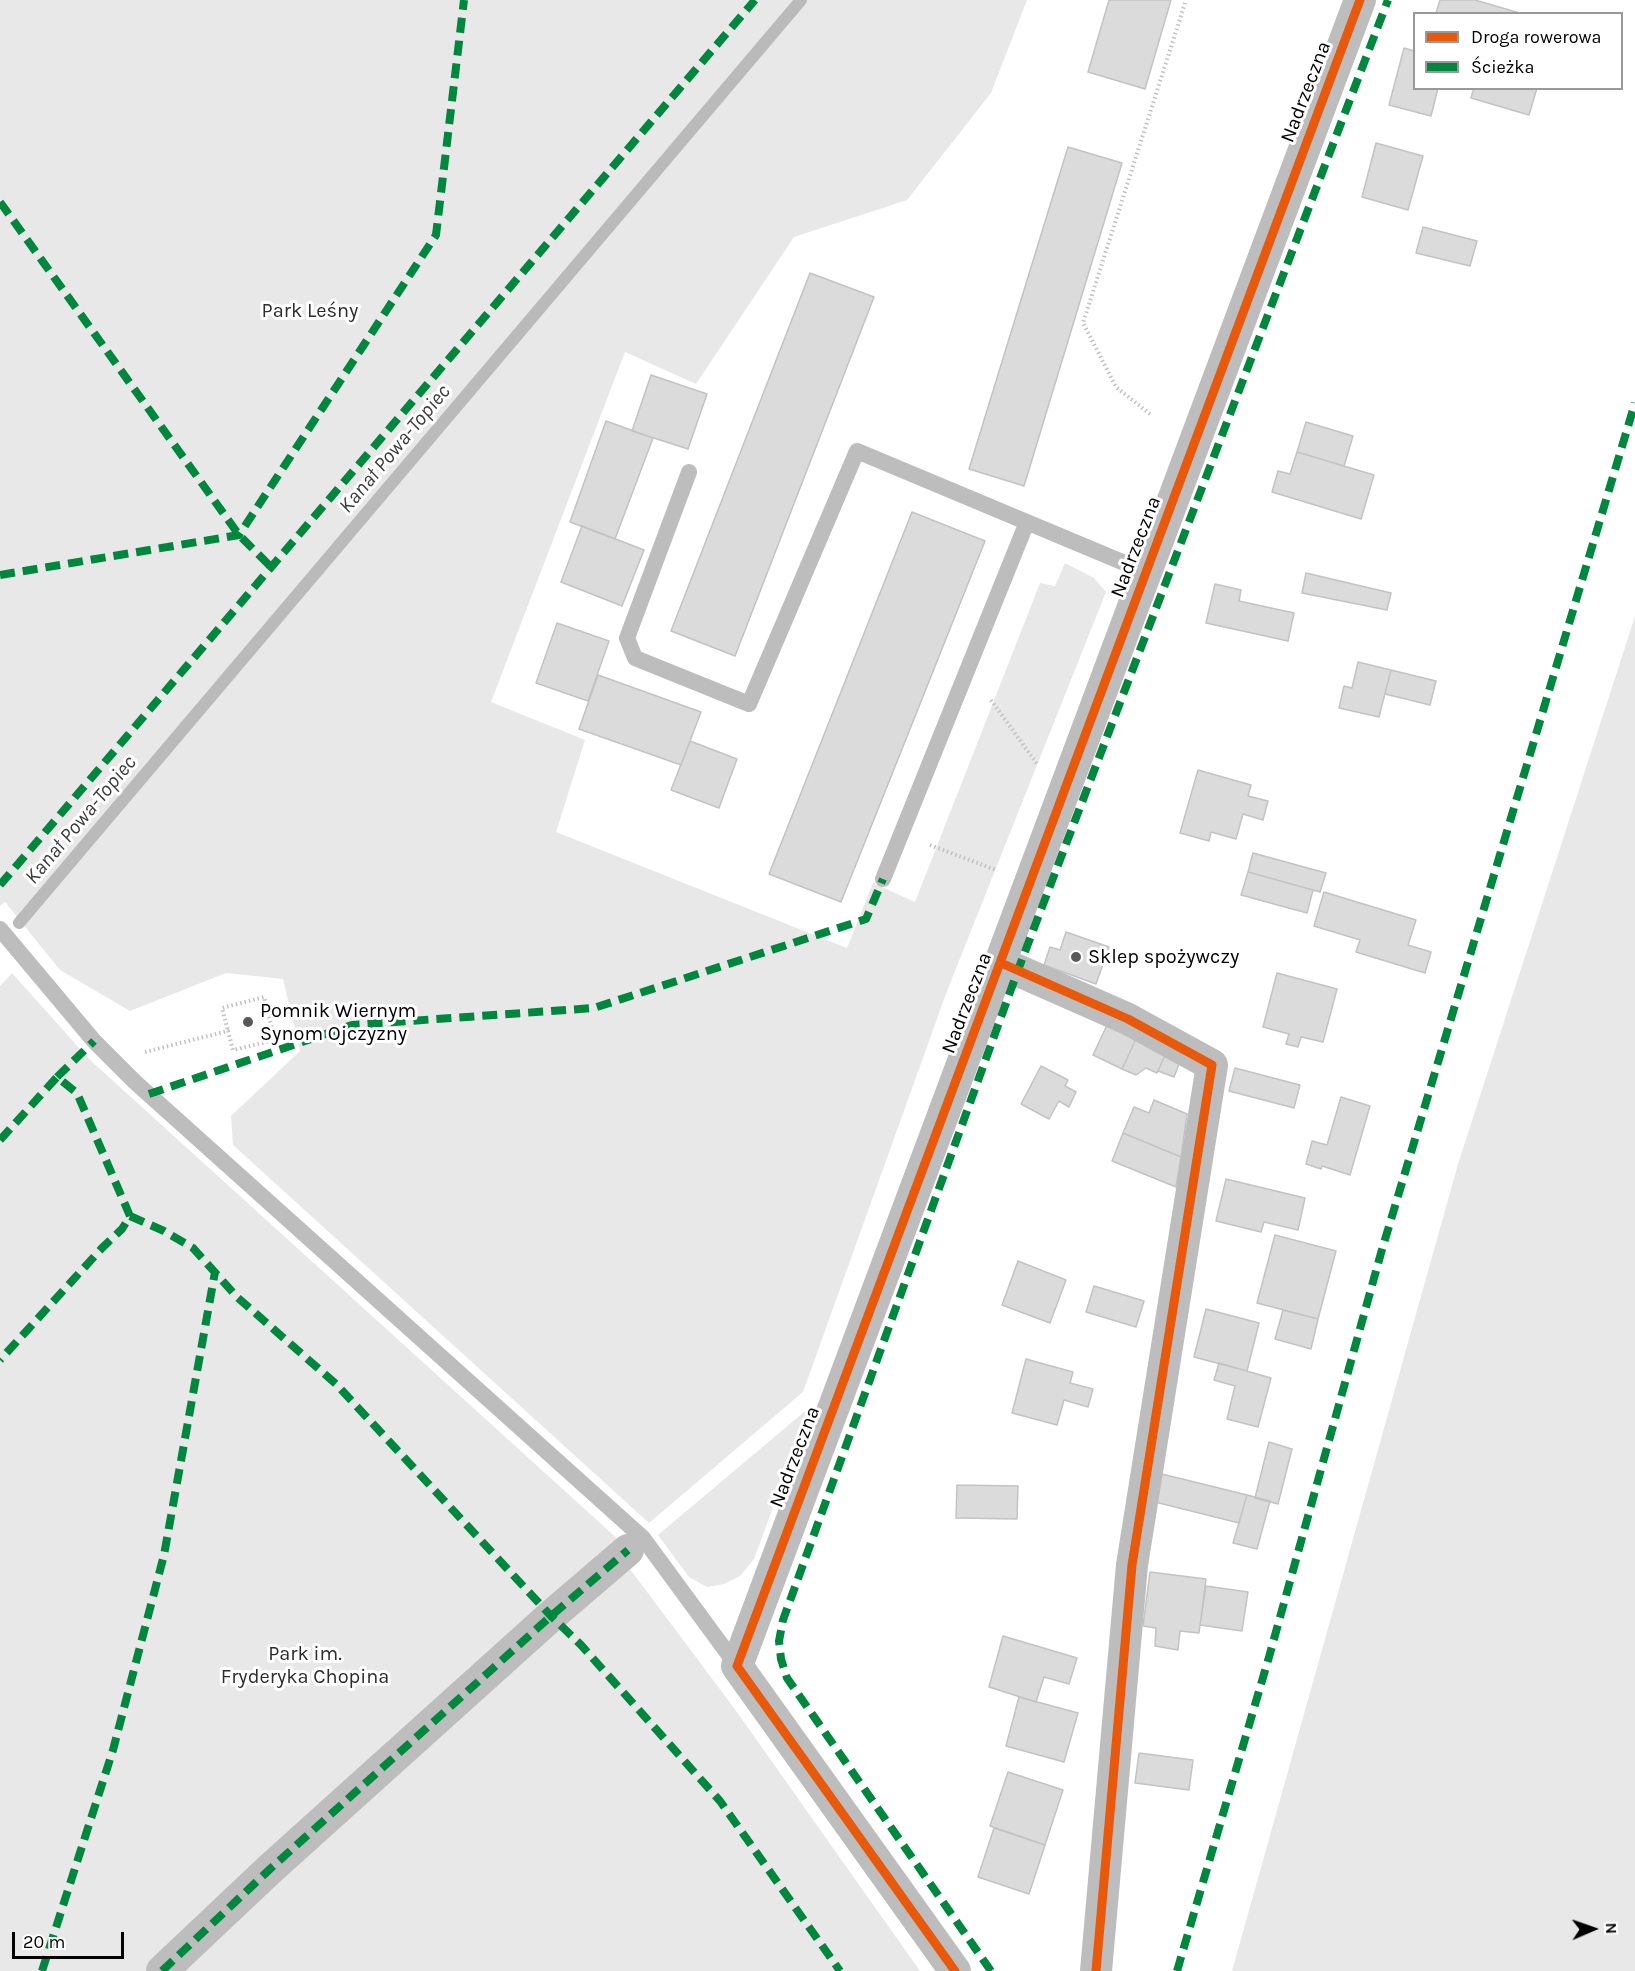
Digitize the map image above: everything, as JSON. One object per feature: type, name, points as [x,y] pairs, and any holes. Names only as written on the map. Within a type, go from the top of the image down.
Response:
[{"type":"street","name":"Nadrzeczna","points":[[736,1666],[1360,0]]},
{"type":"street","points":[[1001,963],[1128,1019],[1212,1065],[1132,1565],[1096,1971]]},
{"type":"street","points":[[162,1971],[270,1869],[627,1550]]},
{"type":"street","points":[[736,1666],[955,1971]]},
{"type":"lane","points":[[688,472],[627,638],[635,658],[749,704],[857,451],[1146,572]]},
{"type":"lane","points":[[883,879],[1027,522]]},
{"type":"lane","points":[[0,929],[112,1060],[643,1538],[736,1666]]},
{"type":"path","points":[[1150,414],[1116,387],[1083,323],[1186,0]]},
{"type":"path","points":[[991,700],[1040,767]]},
{"type":"path","points":[[930,845],[1001,872]]},
{"type":"path","points":[[264,997],[275,1040],[233,1050],[228,1031],[222,1008],[264,997]]},
{"type":"path","points":[[112,1060],[228,1031]]},
{"type":"green space","name":"Park Leśny","points":[[0,0],[1027,0],[991,93],[907,200],[794,237],[696,384],[625,352],[491,702],[585,740],[556,832],[847,948],[873,883],[915,902],[1040,583],[1055,586],[1065,563],[1094,578],[1106,592],[947,991],[803,1392],[649,1523],[233,1145],[231,1116],[300,1051],[283,979],[226,973],[130,1011],[60,970],[5,902],[0,906]]},
{"type":"green space","points":[[1635,616],[1635,1971],[1232,1971],[1458,1164]]},
{"type":"green space","name":"Park im. Fryderyka Chopina","points":[[12,973],[89,1059],[621,1542],[627,1565],[734,1708],[920,1971],[0,1971],[0,986]]},
{"type":"green space","points":[[810,1407],[754,1559],[740,1576],[724,1584],[707,1587],[689,1577],[658,1535]]},
{"type":"building","points":[[1109,0],[1171,0],[1145,89],[1088,72]]},
{"type":"building","points":[[1440,0],[1475,0],[1516,12],[1436,12]]},
{"type":"building","points":[[1404,48],[1413,51],[1413,90],[1438,90],[1431,116],[1389,105]]},
{"type":"building","points":[[1473,90],[1536,90],[1529,115],[1471,98]]},
{"type":"building","points":[[1376,143],[1423,156],[1408,210],[1362,197]]},
{"type":"building","points":[[1068,147],[1122,163],[1024,486],[969,469]]},
{"type":"building","points":[[1423,227],[1477,241],[1470,266],[1416,253]]},
{"type":"building","points":[[810,273],[874,297],[735,656],[671,631]]},
{"type":"building","points":[[651,375],[707,394],[688,449],[632,431]]},
{"type":"building","points":[[606,421],[653,438],[615,539],[570,522]]},
{"type":"building","points":[[1306,422],[1353,436],[1344,466],[1297,452]]},
{"type":"building","points":[[1297,452],[1374,475],[1361,519],[1272,492],[1278,471],[1290,474]]},
{"type":"building","points":[[912,512],[985,541],[841,902],[769,874]]},
{"type":"building","points":[[582,526],[644,550],[622,606],[561,582]]},
{"type":"building","points":[[1306,573],[1391,593],[1387,610],[1302,593]]},
{"type":"building","points":[[1215,584],[1241,590],[1239,601],[1294,613],[1288,641],[1206,623]]},
{"type":"building","points":[[557,623],[609,641],[588,701],[536,683]]},
{"type":"building","points":[[1358,662],[1391,670],[1379,717],[1339,708],[1344,686],[1352,688]]},
{"type":"building","points":[[1391,670],[1436,681],[1430,705],[1385,694]]},
{"type":"building","points":[[598,675],[701,712],[681,765],[579,729]]},
{"type":"building","points":[[690,741],[737,759],[719,808],[671,790]]},
{"type":"building","points":[[1198,770],[1251,785],[1248,796],[1268,801],[1263,820],[1243,814],[1236,839],[1211,832],[1209,841],[1180,833]]},
{"type":"building","points":[[1253,853],[1326,873],[1320,892],[1248,872]]},
{"type":"building","points":[[1248,872],[1313,890],[1307,913],[1241,895]]},
{"type":"building","points":[[1324,892],[1416,920],[1408,945],[1431,952],[1425,973],[1356,952],[1360,940],[1314,926]]},
{"type":"building","name":"Sklep spożywczy","points":[[1066,932],[1109,947],[1096,984],[1044,965],[1050,947],[1060,950]]},
{"type":"building","points":[[1277,973],[1337,989],[1323,1042],[1301,1037],[1298,1047],[1286,1044],[1289,1034],[1263,1027]]},
{"type":"building","points":[[1107,1025],[1136,1039],[1122,1069],[1093,1055]]},
{"type":"building","points":[[1136,1039],[1166,1053],[1157,1073],[1146,1068],[1136,1075],[1122,1069]]},
{"type":"building","points":[[1166,1053],[1181,1059],[1174,1077],[1158,1071]]},
{"type":"building","points":[[1041,1066],[1068,1080],[1065,1086],[1076,1092],[1069,1107],[1059,1101],[1049,1119],[1021,1104]]},
{"type":"building","points":[[1235,1068],[1300,1085],[1294,1108],[1229,1091]]},
{"type":"building","points":[[1341,1097],[1370,1106],[1350,1175],[1322,1166],[1321,1169],[1306,1164],[1312,1141],[1327,1145]]},
{"type":"building","points":[[1154,1100],[1187,1114],[1181,1157],[1123,1133],[1134,1107],[1149,1113]]},
{"type":"building","points":[[1123,1133],[1181,1157],[1176,1187],[1112,1161]]},
{"type":"building","points":[[1226,1179],[1305,1198],[1298,1230],[1264,1222],[1261,1232],[1216,1221]]},
{"type":"building","points":[[1275,1235],[1336,1251],[1318,1319],[1257,1303]]},
{"type":"building","points":[[1018,1261],[1066,1280],[1050,1323],[1002,1305]]},
{"type":"building","points":[[1094,1286],[1144,1301],[1136,1327],[1086,1312]]},
{"type":"building","points":[[1206,1309],[1259,1323],[1247,1371],[1194,1357]]},
{"type":"building","points":[[1283,1310],[1318,1319],[1311,1349],[1275,1339]]},
{"type":"building","points":[[1026,1359],[1073,1372],[1070,1383],[1093,1389],[1088,1407],[1064,1400],[1057,1425],[1012,1413]]},
{"type":"building","points":[[1219,1363],[1271,1378],[1258,1427],[1227,1419],[1235,1386],[1214,1380]]},
{"type":"building","points":[[1269,1442],[1292,1449],[1278,1504],[1255,1498]]},
{"type":"building","points":[[1162,1474],[1247,1495],[1239,1523],[1155,1502]]},
{"type":"building","points":[[957,1485],[1018,1486],[1017,1519],[956,1518]]},
{"type":"building","points":[[1247,1495],[1270,1501],[1257,1549],[1233,1543]]},
{"type":"building","points":[[1150,1572],[1206,1579],[1199,1633],[1180,1631],[1178,1650],[1155,1646],[1156,1628],[1143,1626]]},
{"type":"building","points":[[1206,1586],[1248,1592],[1242,1631],[1200,1625]]},
{"type":"building","points":[[1003,1636],[1077,1658],[1069,1684],[1044,1677],[1036,1702],[989,1687]]},
{"type":"building","points":[[1019,1697],[1078,1713],[1064,1762],[1006,1746]]},
{"type":"building","points":[[1139,1753],[1193,1760],[1189,1790],[1135,1783]]},
{"type":"building","points":[[1008,1772],[1063,1790],[1045,1845],[990,1826]]},
{"type":"building","points":[[994,1828],[1045,1845],[1029,1894],[978,1877]]},
{"type":"waterway","name":"Kanał Powa-Topiec","points":[[19,923],[801,0]]},
{"type":"marked path","points":[[0,575],[239,535],[436,235],[464,0]]},
{"type":"marked path","points":[[0,885],[755,0]]},
{"type":"marked path","points":[[991,1971],[787,1678],[781,1659],[779,1641],[783,1620],[1018,970],[1388,0]]},
{"type":"marked path","points":[[0,202],[239,535],[271,567]]},
{"type":"marked path","points":[[1177,1971],[1269,1657],[1381,1253],[1635,403]]},
{"type":"marked path","points":[[149,1094],[352,1025],[594,1008],[866,919],[883,879]]},
{"type":"marked path","points":[[57,1077],[94,1041]]},
{"type":"marked path","points":[[0,1140],[57,1077],[77,1093],[130,1216],[122,1229],[0,1360]]},
{"type":"marked path","points":[[130,1216],[164,1231],[193,1248],[237,1297],[336,1384],[551,1616],[581,1645],[720,1801],[840,1971]]},
{"type":"marked path","points":[[42,1971],[113,1750],[164,1555],[215,1272]]},
{"type":"marked path","points":[[162,1971],[270,1869],[551,1616],[628,1550]]},
{"type":"cycle path","points":[[955,1971],[737,1666],[1360,0]]},
{"type":"cycle path","points":[[1001,963],[1128,1019],[1212,1065],[1132,1565],[1096,1971]]},
{"type":"place","name":"Sklep spożywczy","points":[[1076,957]]},
{"type":"place","name":"Pomnik Wiernym Synom Ojczyzny","points":[[248,1022]]}]
